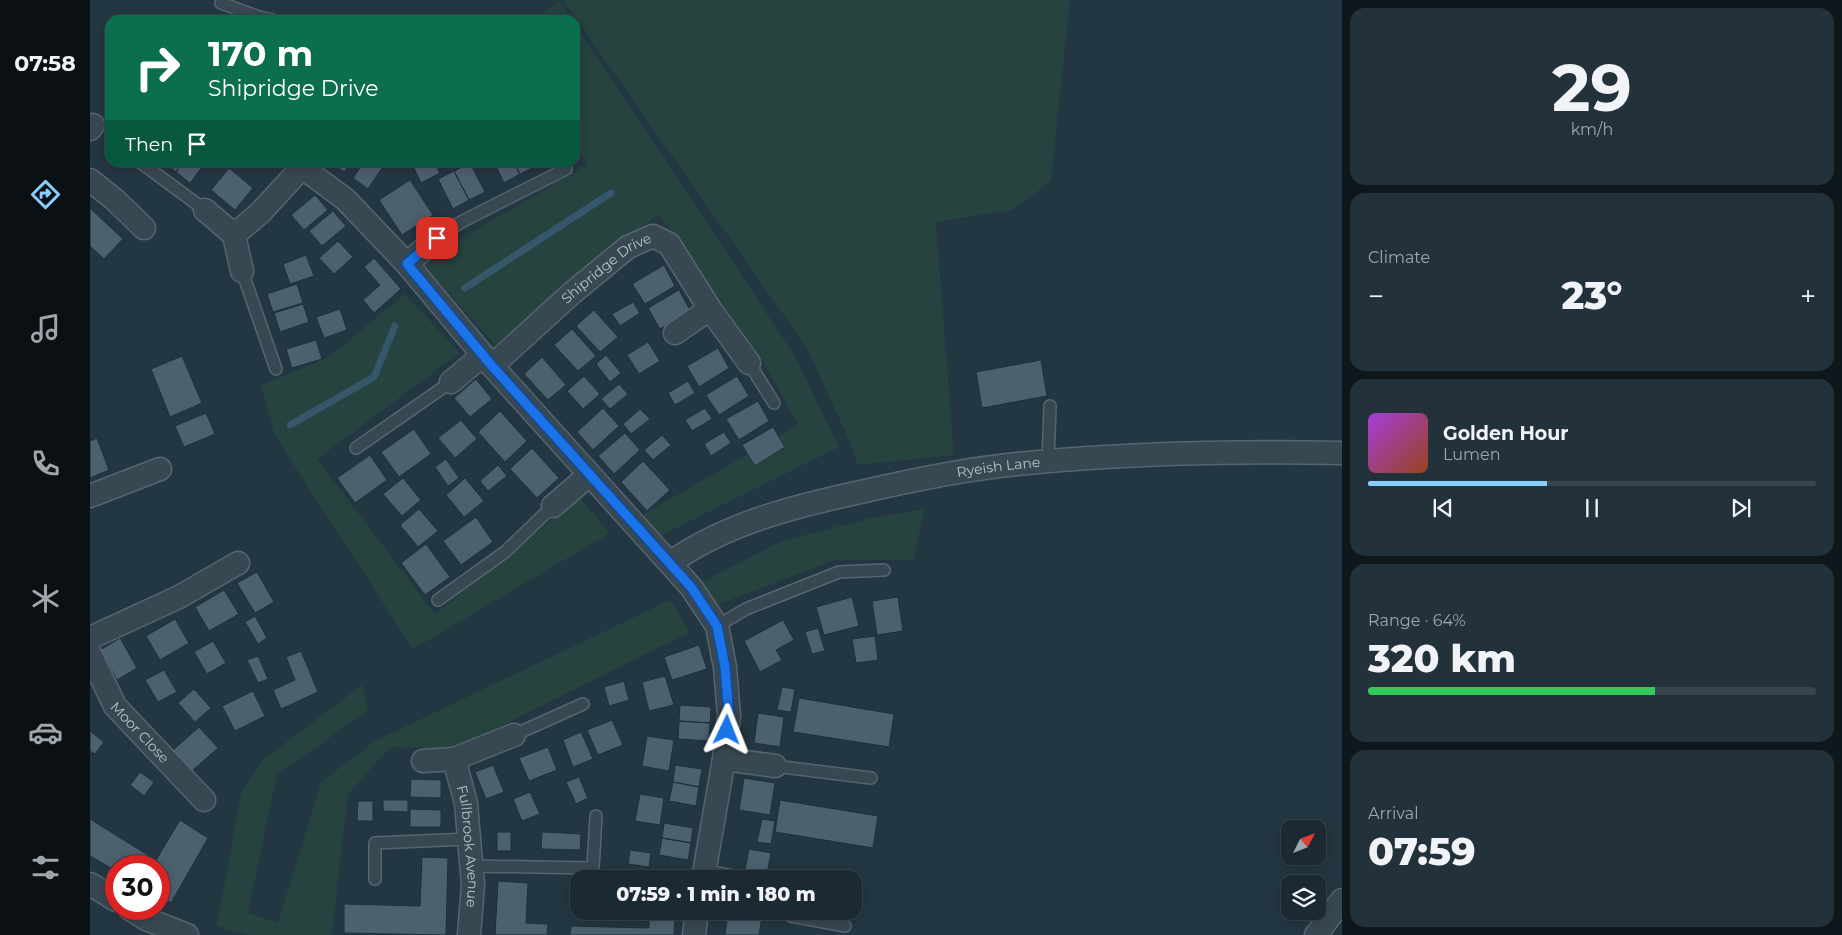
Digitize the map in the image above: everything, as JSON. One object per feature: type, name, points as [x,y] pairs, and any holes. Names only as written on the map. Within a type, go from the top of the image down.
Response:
[{"type":"street","points":[[234,235],[260,213],[303,167]]},
{"type":"street","points":[[307,167],[345,199],[407,264],[589,475],[691,587],[717,626],[725,667],[729,716],[724,759],[705,870]]},
{"type":"street","points":[[90,180],[115,200],[144,228]]},
{"type":"street","points":[[205,210],[234,235],[242,271]]},
{"type":"street","name":"Shipridge Drive","points":[[451,382],[488,360],[628,247],[653,236],[669,244],[710,309],[749,363]]},
{"type":"street","points":[[407,264],[437,238]]},
{"type":"street","points":[[675,333],[710,309]]},
{"type":"street","name":"Ryeish Lane","points":[[670,563],[694,546],[741,525],[818,501],[938,476],[1048,461],[1261,452],[1342,452]]},
{"type":"street","points":[[90,496],[160,469]]},
{"type":"street","points":[[553,506],[589,475]]},
{"type":"street","points":[[90,638],[179,597],[238,563]]},
{"type":"street","name":"Moor Close","points":[[90,654],[115,706],[204,800]]},
{"type":"street","points":[[423,761],[454,759],[514,735]]},
{"type":"street","name":"Fullbrook Avenue","points":[[454,759],[466,803],[470,840],[473,885],[469,935]]},
{"type":"street","points":[[724,759],[775,766]]},
{"type":"street","points":[[90,884],[105,893]]},
{"type":"street","points":[[1316,935],[1342,900]]},
{"type":"street","points":[[149,920],[187,935]]},
{"type":"street","points":[[694,935],[696,920]]},
{"type":"lane","points":[[221,3],[253,15]]},
{"type":"lane","points":[[147,167],[205,210]]},
{"type":"lane","points":[[437,238],[463,221],[566,169]]},
{"type":"lane","points":[[242,271],[276,369]]},
{"type":"lane","name":"Shipridge Drive","points":[[749,363],[774,403]]},
{"type":"lane","name":"Shipridge Drive","points":[[356,448],[451,382]]},
{"type":"lane","points":[[1048,461],[1050,406]]},
{"type":"lane","points":[[438,600],[505,552],[553,506]]},
{"type":"lane","points":[[717,626],[746,609],[839,572],[884,570]]},
{"type":"lane","points":[[514,735],[583,704]]},
{"type":"lane","points":[[775,766],[871,778]]},
{"type":"lane","points":[[471,866],[593,868],[596,816]]},
{"type":"lane","points":[[374,879],[375,843],[470,840]]},
{"type":"lane","points":[[813,920],[845,926]]},
{"type":"green space","points":[[563,0],[1070,0],[1051,181],[1013,210],[936,222],[954,455],[858,465],[850,442],[808,350],[580,24],[580,15],[574,15]]},
{"type":"green space","points":[[559,1],[568,15],[541,15]]},
{"type":"green space","points":[[580,32],[794,355],[839,447],[660,536],[641,516],[798,425],[766,366],[659,214],[495,345],[421,262],[587,165],[580,150]]},
{"type":"green space","points":[[405,294],[460,353],[317,459],[435,614],[579,497],[610,533],[413,649],[274,434],[261,385],[329,357]]},
{"type":"green space","points":[[925,509],[913,560],[834,560],[717,605],[698,584],[782,541],[868,519]]},
{"type":"green space","points":[[670,600],[690,632],[455,749],[390,747],[348,794],[332,935],[249,935],[217,926],[241,793],[263,760],[362,685],[368,711],[277,774],[248,913],[278,923],[321,782],[375,741]]},
{"type":"building","points":[[170,167],[180,167],[176,172]]},
{"type":"building","points":[[180,167],[202,167],[190,183],[176,172]]},
{"type":"building","points":[[337,167],[348,167],[344,172]]},
{"type":"building","points":[[361,167],[383,167],[368,189],[353,178]]},
{"type":"building","points":[[413,167],[437,167],[440,173],[421,183]]},
{"type":"building","points":[[462,167],[472,167],[485,192],[469,200],[454,171]]},
{"type":"building","points":[[496,167],[516,167],[520,174],[504,183]]},
{"type":"building","points":[[516,167],[534,167],[520,174]]},
{"type":"building","points":[[229,168],[253,188],[235,210],[211,190]]},
{"type":"building","points":[[454,171],[469,200],[453,209],[438,179]]},
{"type":"building","points":[[410,180],[433,215],[402,235],[379,200]]},
{"type":"building","points":[[315,195],[328,210],[304,230],[291,215]]},
{"type":"building","points":[[90,208],[123,239],[104,259],[90,246]]},
{"type":"building","points":[[333,211],[346,226],[322,246],[309,231]]},
{"type":"building","points":[[338,241],[353,257],[334,274],[319,258]]},
{"type":"building","points":[[306,255],[314,276],[290,284],[283,264]]},
{"type":"building","points":[[374,258],[401,289],[374,313],[363,300],[380,285],[364,267]]},
{"type":"building","points":[[664,265],[675,286],[645,304],[632,284]]},
{"type":"building","points":[[297,284],[303,303],[273,312],[267,294]]},
{"type":"building","points":[[679,290],[690,310],[660,329],[648,308]]},
{"type":"building","points":[[633,302],[640,313],[620,326],[612,314]]},
{"type":"building","points":[[303,304],[309,322],[280,332],[274,313]]},
{"type":"building","points":[[340,309],[347,330],[324,338],[316,317]]},
{"type":"building","points":[[594,310],[618,337],[600,352],[576,326]]},
{"type":"building","points":[[572,329],[596,356],[578,371],[554,345]]},
{"type":"building","points":[[316,340],[322,359],[292,368],[286,349]]},
{"type":"building","points":[[648,342],[660,361],[639,374],[627,355]]},
{"type":"building","points":[[718,348],[729,368],[699,387],[687,366]]},
{"type":"building","points":[[606,355],[621,373],[610,382],[596,364]]},
{"type":"building","points":[[182,356],[202,403],[170,417],[151,369]]},
{"type":"building","points":[[542,357],[566,385],[548,400],[524,374]]},
{"type":"building","points":[[1041,360],[1047,396],[982,408],[976,372]]},
{"type":"building","points":[[584,376],[600,394],[583,409],[567,391]]},
{"type":"building","points":[[737,376],[749,396],[719,415],[706,395]]},
{"type":"building","points":[[476,379],[492,399],[470,417],[454,398]]},
{"type":"building","points":[[688,381],[695,393],[675,405],[668,393]]},
{"type":"building","points":[[619,384],[628,394],[610,409],[601,399]]},
{"type":"building","points":[[758,401],[769,421],[739,440],[726,419]]},
{"type":"building","points":[[603,408],[619,426],[593,450],[577,432]]},
{"type":"building","points":[[705,408],[712,419],[692,431],[685,420]]},
{"type":"building","points":[[640,409],[650,419],[631,434],[623,424]]},
{"type":"building","points":[[500,411],[527,441],[505,462],[478,432]]},
{"type":"building","points":[[206,413],[215,434],[184,447],[175,426]]},
{"type":"building","points":[[461,420],[477,439],[455,458],[438,438]]},
{"type":"building","points":[[773,427],[785,447],[755,466],[742,445]]},
{"type":"building","points":[[414,429],[431,454],[399,477],[381,452]]},
{"type":"building","points":[[724,432],[731,443],[711,456],[704,444]]},
{"type":"building","points":[[625,433],[640,450],[614,474],[598,456]]},
{"type":"building","points":[[662,435],[671,445],[653,460],[644,450]]},
{"type":"building","points":[[97,438],[109,470],[90,478],[90,441]]},
{"type":"building","points":[[532,448],[559,478],[537,498],[510,469]]},
{"type":"building","points":[[370,455],[387,480],[355,503],[337,478]]},
{"type":"building","points":[[446,459],[459,478],[448,486],[435,467]]},
{"type":"building","points":[[643,461],[670,490],[647,511],[621,482]]},
{"type":"building","points":[[498,465],[507,476],[488,491],[480,481]]},
{"type":"building","points":[[403,478],[421,500],[402,516],[383,494]]},
{"type":"building","points":[[465,478],[484,501],[464,517],[446,495]]},
{"type":"building","points":[[419,509],[438,531],[418,547],[400,525]]},
{"type":"building","points":[[476,517],[493,542],[461,565],[443,541]]},
{"type":"building","points":[[426,544],[450,577],[425,595],[401,563]]},
{"type":"building","points":[[257,572],[274,602],[255,613],[237,583]]},
{"type":"building","points":[[224,590],[239,614],[209,631],[195,607]]},
{"type":"building","points":[[852,597],[859,626],[824,635],[816,607]]},
{"type":"building","points":[[898,597],[903,631],[877,635],[872,601]]},
{"type":"building","points":[[255,616],[267,638],[258,644],[245,622]]},
{"type":"building","points":[[175,619],[189,643],[160,660],[146,636]]},
{"type":"building","points":[[783,620],[794,640],[776,650],[782,660],[760,672],[744,641]]},
{"type":"building","points":[[818,628],[825,651],[812,654],[805,632]]},
{"type":"building","points":[[875,636],[878,660],[856,663],[852,639]]},
{"type":"building","points":[[120,638],[137,668],[117,680],[100,650]]},
{"type":"building","points":[[213,641],[226,663],[207,674],[194,652]]},
{"type":"building","points":[[699,645],[707,669],[672,680],[664,657]]},
{"type":"building","points":[[301,651],[318,692],[281,709],[273,690],[295,680],[286,657]]},
{"type":"building","points":[[258,656],[268,679],[258,683],[247,660]]},
{"type":"building","points":[[164,670],[177,692],[158,702],[145,680]]},
{"type":"building","points":[[665,676],[674,705],[649,711],[642,682]]},
{"type":"building","points":[[624,681],[629,700],[609,706],[604,687]]},
{"type":"building","points":[[782,687],[795,689],[791,712],[777,710]]},
{"type":"building","points":[[194,689],[211,708],[195,722],[178,703]]},
{"type":"building","points":[[253,691],[265,716],[235,731],[222,706]]},
{"type":"building","points":[[799,698],[894,714],[889,747],[793,732]]},
{"type":"building","points":[[680,705],[711,707],[710,723],[679,721]]},
{"type":"building","points":[[758,713],[784,717],[780,747],[754,743]]},
{"type":"building","points":[[612,720],[623,745],[598,755],[587,730]]},
{"type":"building","points":[[679,721],[710,723],[709,741],[678,739]]},
{"type":"building","points":[[199,727],[218,748],[192,771],[173,750]]},
{"type":"building","points":[[90,731],[104,742],[95,754],[90,751]]},
{"type":"building","points":[[581,732],[593,759],[573,767],[563,740]]},
{"type":"building","points":[[647,736],[674,740],[669,771],[642,766]]},
{"type":"building","points":[[548,747],[557,770],[529,781],[519,758]]},
{"type":"building","points":[[493,765],[504,792],[486,799],[475,772]]},
{"type":"building","points":[[675,765],[702,769],[699,787],[673,782]]},
{"type":"building","points":[[140,772],[154,782],[144,796],[130,785]]},
{"type":"building","points":[[579,777],[588,798],[576,804],[566,782]]},
{"type":"building","points":[[744,778],[775,783],[770,815],[739,810]]},
{"type":"building","points":[[411,779],[441,780],[441,798],[410,797]]},
{"type":"building","points":[[673,782],[699,787],[696,806],[669,801]]},
{"type":"building","points":[[530,792],[540,814],[522,821],[513,799]]},
{"type":"building","points":[[640,794],[664,798],[660,825],[635,821]]},
{"type":"building","points":[[383,800],[408,800],[408,812],[383,811]]},
{"type":"building","points":[[780,800],[878,816],[873,848],[775,832]]},
{"type":"building","points":[[358,801],[373,801],[373,821],[357,821]]},
{"type":"building","points":[[410,809],[441,810],[441,827],[410,827]]},
{"type":"building","points":[[90,819],[148,855],[105,855],[105,865],[90,856]]},
{"type":"building","points":[[762,819],[775,821],[771,844],[757,842]]},
{"type":"building","points":[[180,820],[208,838],[171,903],[170,855],[159,855]]},
{"type":"building","points":[[664,823],[693,828],[691,843],[662,838]]},
{"type":"building","points":[[497,832],[511,832],[511,851],[497,851]]},
{"type":"building","points":[[542,832],[581,834],[580,850],[541,849]]},
{"type":"building","points":[[662,838],[691,843],[688,860],[659,855]]},
{"type":"building","points":[[749,849],[771,853],[768,870],[745,870]]},
{"type":"building","points":[[630,850],[651,853],[649,867],[628,864]]},
{"type":"building","points":[[422,857],[448,858],[446,935],[344,933],[344,904],[420,906]]},
{"type":"building","points":[[498,881],[528,883],[526,923],[548,924],[547,935],[495,935]]},
{"type":"building","points":[[649,920],[675,920],[674,935],[570,935],[571,926],[649,928]]},
{"type":"building","points":[[727,920],[762,920],[759,935],[725,935]]},
{"type":"waterway","points":[[465,288],[611,193]]},
{"type":"waterway","points":[[290,425],[374,377],[395,326]]},
{"type":"route","points":[[437,238],[407,264],[492,366],[691,587],[717,626],[725,667],[729,716],[727,730]]}]
